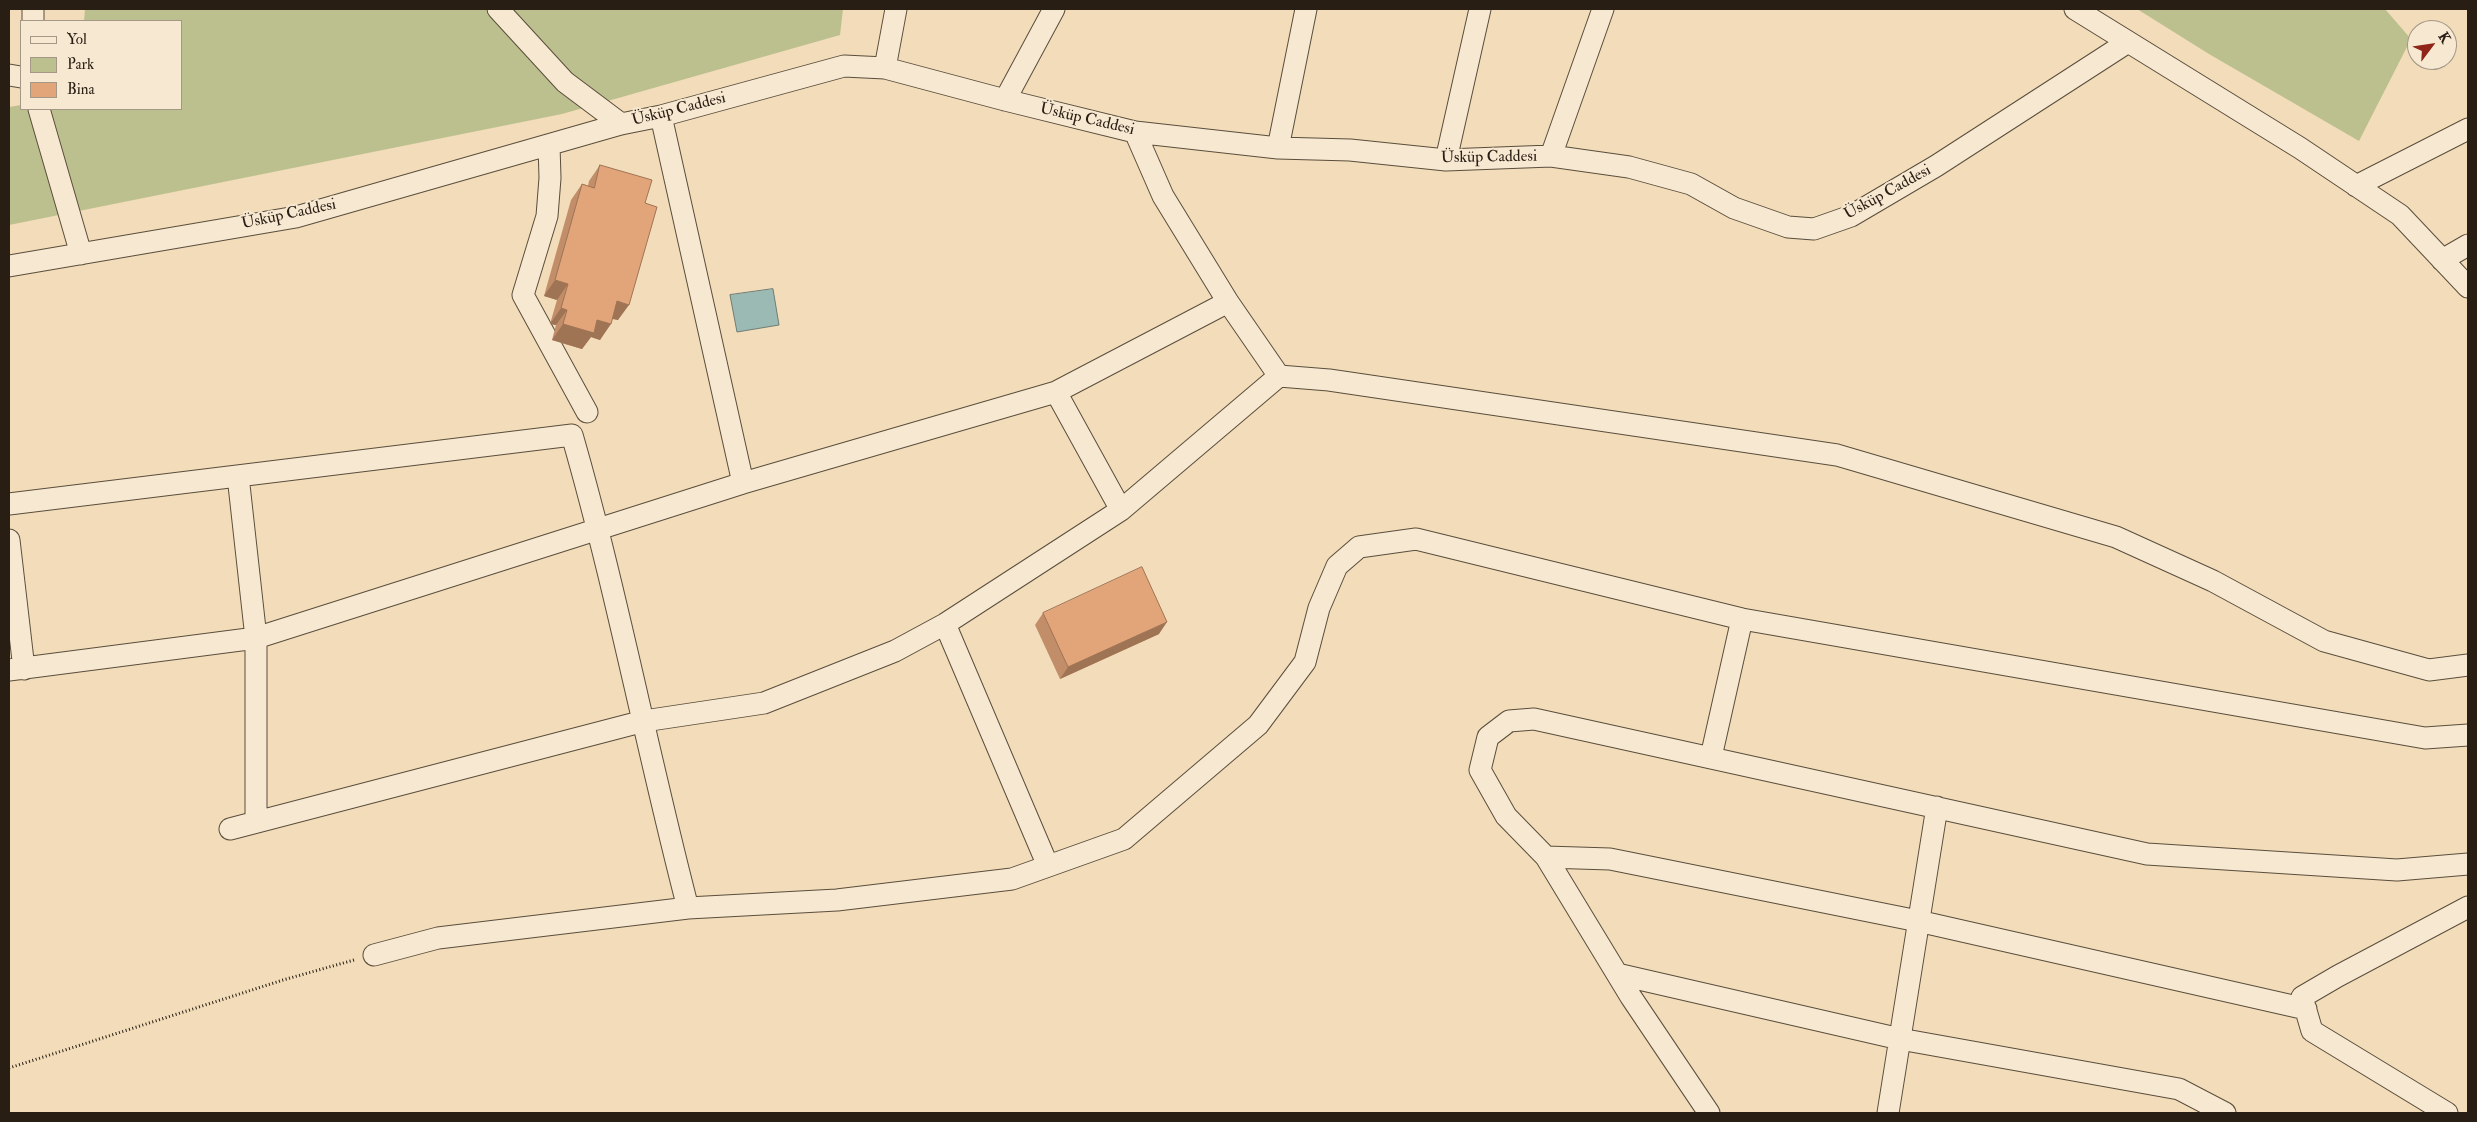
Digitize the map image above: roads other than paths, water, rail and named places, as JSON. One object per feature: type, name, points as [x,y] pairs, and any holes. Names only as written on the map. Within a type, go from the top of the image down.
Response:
[{"type":"street","points":[[498,9],[565,82],[621,124]]},
{"type":"street","points":[[886,68],[896,9]]},
{"type":"street","points":[[1005,100],[1054,9]]},
{"type":"street","points":[[1278,148],[1306,9]]},
{"type":"street","points":[[1446,160],[1480,9]]},
{"type":"street","points":[[1551,156],[1603,9]]},
{"type":"street","points":[[2075,9],[2300,148],[2400,215],[2468,287]]},
{"type":"street","name":"Üsküp Caddesi","points":[[9,266],[296,217],[621,124],[661,116],[844,66],[886,68],[1135,132],[1278,148],[1350,150],[1446,160],[1551,156],[1629,167],[1691,184],[1743,211],[1788,227],[1814,229],[1850,216],[1936,166],[2128,42]]},
{"type":"street","points":[[39,110],[81,254]]},
{"type":"street","points":[[661,116],[743,483]]},
{"type":"street","points":[[2356,186],[2468,129]]},
{"type":"street","points":[[1135,132],[1163,196],[1228,302],[1279,376]]},
{"type":"street","points":[[549,145],[550,178],[546,216],[523,295],[587,412]]},
{"type":"street","points":[[2442,260],[2468,246]]},
{"type":"street","points":[[9,540],[16,669],[256,638],[743,483],[1056,392],[1228,302]]},
{"type":"street","points":[[230,829],[644,720],[764,703],[895,651],[944,624],[1121,510],[1279,376],[1329,380],[1837,455],[2116,537],[2213,581],[2324,641],[2429,670],[2468,665]]},
{"type":"street","points":[[1056,392],[1121,510]]},
{"type":"street","points":[[9,504],[572,434],[599,528],[667,828],[688,908]]},
{"type":"street","points":[[238,476],[256,638],[256,822]]},
{"type":"street","points":[[374,955],[438,938],[688,908],[837,900],[1012,879],[1124,838],[1258,725],[1304,662],[1320,608],[1337,566],[1359,547],[1416,539],[1742,619],[2425,738],[2468,735]]},
{"type":"street","points":[[1711,757],[1742,619]]},
{"type":"street","points":[[944,624],[1048,866]]},
{"type":"street","points":[[1709,1113],[1617,974],[1546,857],[1506,816],[1480,770],[1488,737],[1509,721],[1534,719],[2147,854],[2398,870],[2468,864]]},
{"type":"street","points":[[1888,1113],[1937,808]]},
{"type":"street","points":[[1546,857],[1610,859],[1918,922],[2306,1009]]},
{"type":"street","points":[[2447,1113],[2312,1031],[2302,997],[2468,907]]},
{"type":"street","points":[[1617,974],[1900,1039],[2179,1089],[2225,1113]]},
{"type":"water","points":[[773,289],[779,325],[737,332],[730,295]]}]
